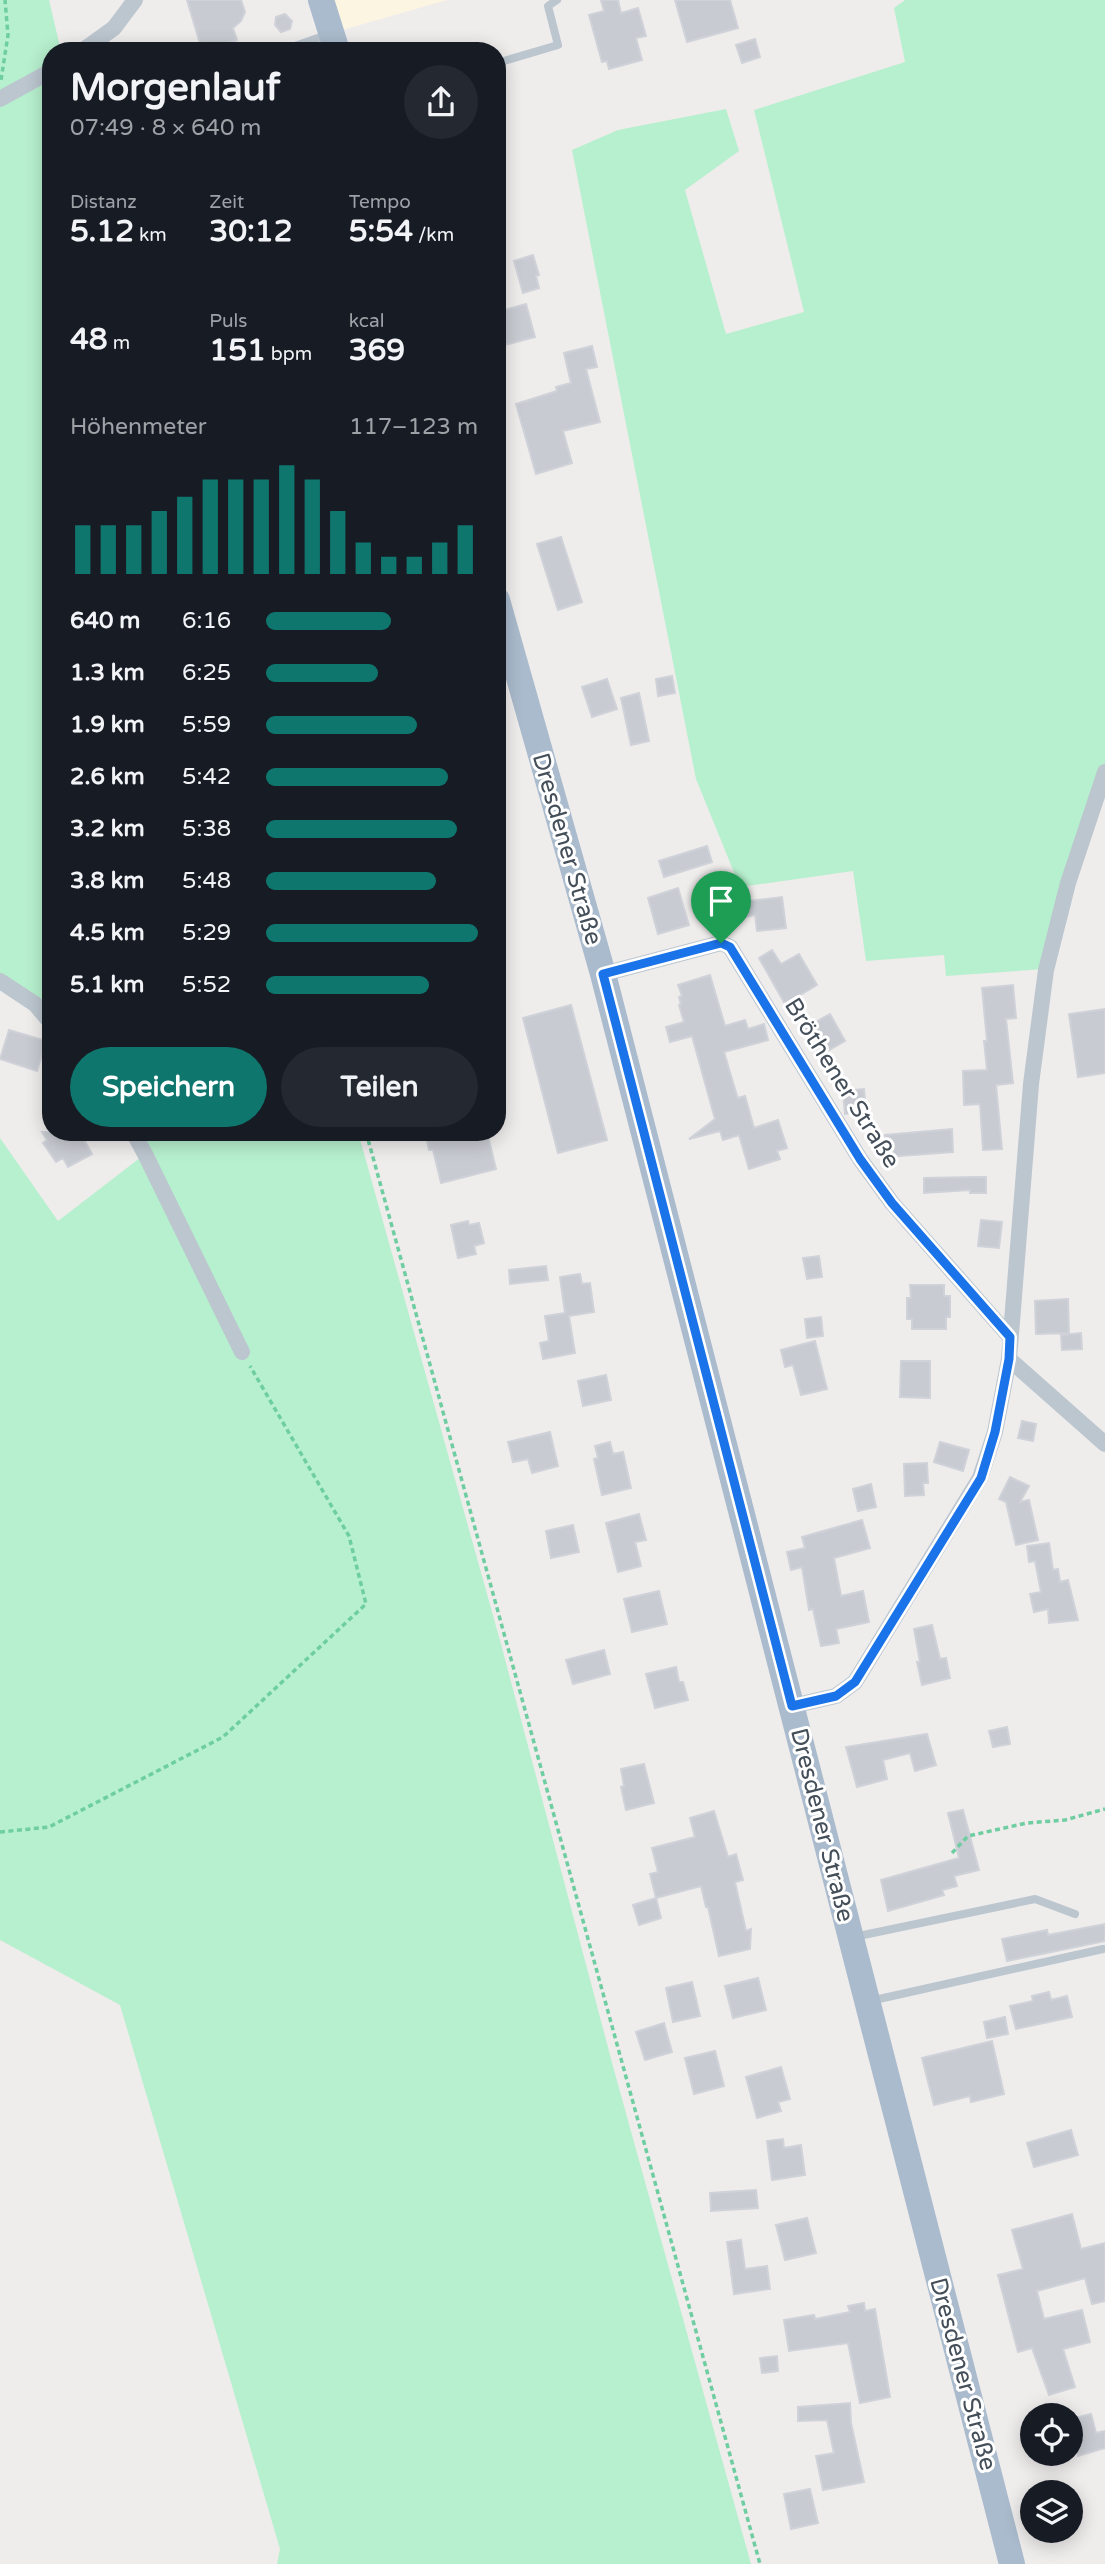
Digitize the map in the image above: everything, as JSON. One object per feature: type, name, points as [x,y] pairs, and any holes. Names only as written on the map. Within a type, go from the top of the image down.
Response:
[{"type":"main road","points":[[321,0],[334,42]]},
{"type":"main road","name":"Dresdener Straße","points":[[506,632],[603,974],[1012,2564]]},
{"type":"street","points":[[95,42],[114,28],[135,0]]},
{"type":"street","points":[[0,99],[42,76]]},
{"type":"street","points":[[792,1706],[836,1696],[855,1682],[981,1478],[995,1432],[1009,1359],[1031,1084],[1046,970],[1068,883],[1105,772]]},
{"type":"street","name":"Bröthener Straße","points":[[603,974],[721,943],[730,947],[860,1159],[892,1203],[1010,1337]]},
{"type":"street","points":[[0,981],[35,1004],[42,1012]]},
{"type":"street","points":[[138,1141],[242,1352]]},
{"type":"street","points":[[1009,1359],[1105,1444]]},
{"type":"lane","points":[[506,60],[558,45],[548,6],[557,0]]},
{"type":"lane","points":[[851,1938],[1035,1899],[1075,1913]]},
{"type":"lane","points":[[867,2001],[1103,1949]]},
{"type":"path","points":[[0,86],[8,35],[5,0]]},
{"type":"path","points":[[368,1141],[760,2564]]},
{"type":"path","points":[[0,1832],[49,1827],[223,1737],[366,1604],[349,1536],[242,1352]]},
{"type":"path","points":[[952,1853],[968,1836],[1027,1823],[1065,1820],[1105,1809]]},
{"type":"shaded area","points":[[322,0],[447,0],[332,33]]},
{"type":"green space","points":[[0,0],[49,0],[59,42],[42,42],[42,1017],[0,982]]},
{"type":"green space","points":[[905,0],[1105,0],[1105,769],[1045,969],[946,976],[944,955],[866,961],[853,871],[740,887],[696,779],[572,150],[618,130],[726,109],[739,151],[685,190],[726,334],[804,312],[754,110],[905,62],[894,8]]},
{"type":"green space","points":[[0,1138],[58,1221],[145,1154],[137,1141],[361,1141],[501,1644],[614,2070],[751,2564],[277,2564],[280,2549],[120,2005],[0,1940]]},
{"type":"building","points":[[187,0],[241,0],[245,12],[241,21],[233,28],[237,40],[200,42]]},
{"type":"building","points":[[601,0],[618,0],[621,13],[638,8],[646,36],[636,38],[642,60],[609,69],[607,61],[602,62],[589,15],[604,11]]},
{"type":"building","points":[[675,0],[730,0],[738,28],[687,42]]},
{"type":"building","points":[[285,14],[292,21],[290,29],[281,32],[275,25],[276,17]]},
{"type":"building","points":[[755,39],[760,57],[742,63],[736,45]]},
{"type":"building","points":[[533,255],[539,275],[536,276],[539,288],[523,293],[514,261]]},
{"type":"building","points":[[526,304],[535,337],[506,345],[506,310]]},
{"type":"building","points":[[592,346],[597,367],[586,369],[600,422],[563,431],[572,463],[536,474],[516,404],[557,391],[556,387],[571,383],[564,353]]},
{"type":"building","points":[[561,537],[582,602],[558,610],[537,544]]},
{"type":"building","points":[[672,676],[675,693],[658,696],[656,679]]},
{"type":"building","points":[[607,679],[617,709],[592,717],[582,687]]},
{"type":"building","points":[[639,693],[649,741],[631,745],[621,698]]},
{"type":"building","points":[[707,846],[712,862],[664,877],[659,861]]},
{"type":"building","points":[[678,888],[689,925],[658,934],[648,898]]},
{"type":"building","points":[[748,896],[749,901],[782,897],[786,928],[757,931],[755,915],[733,919],[730,898]]},
{"type":"building","points":[[772,950],[781,964],[799,954],[817,985],[785,1004],[759,958]]},
{"type":"building","points":[[710,975],[725,1026],[745,1020],[748,1029],[764,1024],[768,1040],[724,1052],[737,1096],[745,1096],[754,1128],[778,1120],[787,1148],[777,1151],[780,1159],[749,1169],[739,1135],[723,1140],[720,1131],[689,1139],[715,1119],[692,1036],[670,1042],[666,1027],[684,1022],[679,1005],[679,997],[682,996],[678,985]]},
{"type":"building","points":[[1013,985],[1016,1018],[1006,1019],[1013,1083],[996,1085],[1002,1149],[983,1150],[980,1104],[964,1105],[963,1071],[987,1070],[982,988]]},
{"type":"building","points":[[571,1005],[607,1140],[558,1153],[523,1018]]},
{"type":"building","points":[[1105,1009],[1105,1073],[1078,1077],[1069,1014]]},
{"type":"building","points":[[830,1014],[845,1041],[819,1056],[803,1029]]},
{"type":"building","points":[[9,1030],[42,1040],[42,1054],[37,1071],[0,1059]]},
{"type":"building","points":[[864,1089],[866,1112],[845,1114],[843,1091]]},
{"type":"building","points":[[952,1129],[953,1152],[886,1157],[885,1135]]},
{"type":"building","points":[[85,1141],[92,1154],[68,1167],[63,1158],[56,1162],[43,1143]]},
{"type":"building","points":[[427,1141],[489,1141],[496,1169],[441,1183],[433,1150],[429,1150]]},
{"type":"building","points":[[986,1177],[986,1193],[970,1193],[970,1190],[924,1193],[924,1178]]},
{"type":"building","points":[[981,1220],[1002,1222],[999,1248],[978,1246]]},
{"type":"building","points":[[468,1221],[469,1225],[479,1223],[484,1243],[474,1246],[476,1254],[458,1258],[451,1225]]},
{"type":"building","points":[[819,1256],[822,1277],[807,1279],[803,1258]]},
{"type":"building","points":[[546,1266],[548,1280],[510,1284],[509,1270]]},
{"type":"building","points":[[580,1274],[582,1284],[590,1283],[594,1312],[569,1316],[575,1353],[543,1359],[540,1343],[549,1341],[545,1316],[565,1313],[560,1277]]},
{"type":"building","points":[[910,1285],[944,1285],[944,1296],[950,1296],[950,1317],[946,1317],[946,1329],[912,1329],[912,1319],[907,1319],[907,1298],[911,1298]]},
{"type":"building","points":[[1068,1299],[1069,1333],[1036,1334],[1035,1301]]},
{"type":"building","points":[[821,1317],[823,1336],[807,1338],[805,1319]]},
{"type":"building","points":[[1081,1333],[1082,1349],[1062,1350],[1061,1335]]},
{"type":"building","points":[[815,1341],[827,1389],[801,1395],[793,1365],[785,1367],[781,1350]]},
{"type":"building","points":[[901,1361],[930,1361],[930,1398],[900,1397]]},
{"type":"building","points":[[606,1375],[611,1400],[583,1406],[578,1381]]},
{"type":"building","points":[[1022,1421],[1036,1424],[1033,1441],[1018,1438]]},
{"type":"building","points":[[550,1432],[558,1466],[532,1473],[528,1459],[513,1462],[508,1442]]},
{"type":"building","points":[[610,1442],[613,1454],[623,1452],[631,1488],[602,1495],[594,1459],[598,1458],[595,1446]]},
{"type":"building","points":[[940,1442],[969,1450],[963,1471],[934,1462]]},
{"type":"building","points":[[927,1463],[928,1483],[923,1483],[924,1495],[905,1496],[904,1464]]},
{"type":"building","points":[[1010,1477],[1029,1486],[1020,1502],[1029,1500],[1038,1540],[1016,1545],[1006,1502],[999,1499]]},
{"type":"building","points":[[871,1484],[876,1507],[858,1511],[853,1489]]},
{"type":"building","points":[[639,1514],[646,1540],[635,1542],[641,1566],[618,1572],[606,1523]]},
{"type":"building","points":[[862,1520],[870,1548],[834,1558],[841,1596],[863,1591],[869,1622],[836,1629],[839,1643],[821,1646],[813,1609],[809,1610],[802,1567],[791,1570],[787,1552],[805,1548],[802,1537]]},
{"type":"building","points":[[573,1525],[579,1552],[551,1558],[546,1531]]},
{"type":"building","points":[[1049,1543],[1053,1570],[1058,1569],[1060,1582],[1068,1580],[1078,1620],[1049,1623],[1048,1609],[1034,1612],[1030,1594],[1041,1592],[1035,1561],[1029,1562],[1027,1546]]},
{"type":"building","points":[[659,1591],[667,1624],[632,1632],[624,1599]]},
{"type":"building","points":[[932,1625],[940,1659],[946,1658],[950,1678],[922,1685],[914,1629]]},
{"type":"building","points":[[604,1650],[610,1674],[573,1684],[566,1660]]},
{"type":"building","points":[[676,1667],[679,1682],[683,1682],[688,1700],[655,1708],[646,1674]]},
{"type":"building","points":[[1007,1727],[1010,1744],[993,1747],[989,1731]]},
{"type":"building","points":[[927,1734],[936,1765],[915,1771],[910,1753],[883,1760],[887,1779],[857,1787],[846,1747]]},
{"type":"building","points":[[644,1764],[654,1803],[626,1810],[621,1787],[624,1786],[621,1769]]},
{"type":"building","points":[[963,1810],[979,1870],[954,1876],[957,1886],[942,1890],[944,1895],[888,1911],[881,1880],[959,1858],[948,1813]]},
{"type":"building","points":[[714,1811],[728,1857],[736,1854],[743,1880],[735,1882],[746,1931],[751,1929],[750,1949],[719,1956],[701,1886],[656,1898],[650,1874],[658,1872],[652,1848],[695,1837],[690,1818]]},
{"type":"building","points":[[656,1898],[661,1918],[639,1925],[633,1905]]},
{"type":"building","points":[[1105,1924],[1105,1941],[1007,1961],[1002,1939],[1047,1930],[1048,1935]]},
{"type":"building","points":[[758,1978],[766,2010],[733,2018],[725,1986]]},
{"type":"building","points":[[692,1982],[700,2016],[673,2022],[666,1988]]},
{"type":"building","points":[[1049,1992],[1051,2000],[1067,1996],[1072,2017],[1016,2029],[1010,2006],[1033,2001],[1032,1996]]},
{"type":"building","points":[[1005,2017],[1008,2034],[987,2038],[984,2022]]},
{"type":"building","points":[[664,2023],[672,2052],[645,2060],[636,2032]]},
{"type":"building","points":[[992,2041],[1004,2094],[971,2102],[970,2096],[934,2105],[922,2058]]},
{"type":"building","points":[[715,2051],[724,2086],[694,2094],[685,2058]]},
{"type":"building","points":[[781,2067],[790,2099],[778,2102],[781,2111],[757,2118],[746,2077]]},
{"type":"building","points":[[1071,2130],[1078,2155],[1034,2167],[1027,2143]]},
{"type":"building","points":[[783,2139],[784,2148],[801,2145],[805,2175],[772,2180],[767,2141]]},
{"type":"building","points":[[756,2190],[758,2208],[711,2211],[710,2193]]},
{"type":"building","points":[[1072,2214],[1081,2249],[1105,2243],[1105,2301],[1092,2304],[1085,2278],[1037,2291],[1044,2319],[1082,2310],[1090,2342],[1063,2349],[1075,2387],[1049,2395],[1032,2348],[1018,2352],[998,2275],[1023,2269],[1012,2230]]},
{"type":"building","points":[[807,2218],[816,2253],[785,2260],[776,2225]]},
{"type":"building","points":[[741,2240],[745,2269],[767,2266],[770,2289],[734,2294],[727,2242]]},
{"type":"building","points":[[864,2303],[865,2311],[875,2309],[890,2397],[860,2403],[848,2343],[789,2351],[784,2320],[814,2315],[815,2319],[850,2312],[848,2306]]},
{"type":"building","points":[[777,2356],[778,2371],[762,2373],[760,2358]]},
{"type":"building","points":[[850,2403],[851,2423],[864,2482],[823,2490],[816,2456],[834,2453],[827,2420],[798,2421],[798,2407]]},
{"type":"building","points":[[1091,2414],[1096,2433],[1105,2431],[1105,2448],[1083,2455],[1083,2416]]},
{"type":"building","points":[[810,2489],[818,2523],[791,2529],[784,2494]]},
{"type":"route","points":[[721,943],[730,947],[860,1159],[892,1203],[1010,1337],[1009,1359],[995,1432],[981,1478],[855,1682],[836,1696],[792,1706],[603,974],[721,943]]}]
